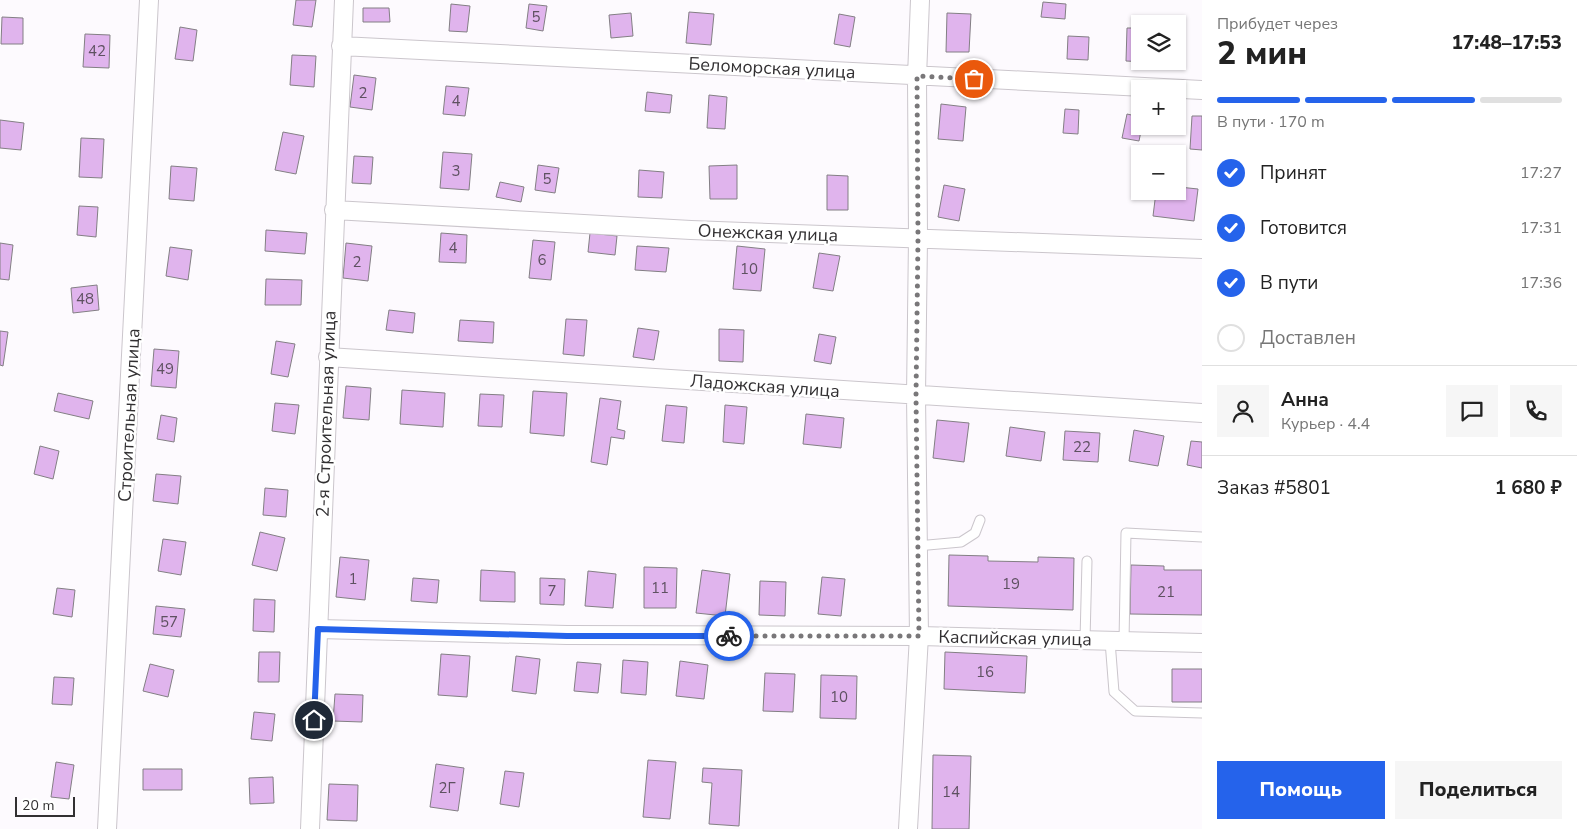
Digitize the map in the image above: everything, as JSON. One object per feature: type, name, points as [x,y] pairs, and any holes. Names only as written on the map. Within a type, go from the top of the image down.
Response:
[{"type":"street","name":"Строительная улица","points":[[108,829],[149,0]]},
{"type":"street","name":"2-я Строительная улица","points":[[310,829],[344,0]]},
{"type":"street","points":[[908,829],[919,636],[916,396],[918,238],[917,76],[920,0]]},
{"type":"street","name":"Беломорская улица","points":[[341,46],[1202,90]]},
{"type":"street","name":"Онежская улица","points":[[334,210],[691,230],[1202,249]]},
{"type":"street","name":"Ладожская улица","points":[[328,357],[1202,413]]},
{"type":"street","name":"Каспийская улица","points":[[318,629],[567,636],[919,636],[1202,643]]},
{"type":"lane","points":[[917,546],[960,542],[975,533],[980,520]]},
{"type":"lane","points":[[1202,537],[1126,533],[1114,692],[1135,711],[1202,714]]},
{"type":"lane","points":[[1085,640],[1087,561]]},
{"type":"building","points":[[296,0],[316,0],[312,27],[293,25]]},
{"type":"building","points":[[1043,2],[1066,4],[1065,19],[1041,17]]},
{"type":"building","points":[[451,4],[470,6],[467,32],[449,31]]},
{"type":"building","points":[[529,4],[547,6],[543,31],[526,28]]},
{"type":"building","points":[[363,8],[389,8],[390,22],[363,22]]},
{"type":"building","points":[[689,12],[714,14],[711,45],[686,43]]},
{"type":"building","points":[[631,13],[633,36],[611,38],[609,15]]},
{"type":"building","points":[[947,13],[971,14],[969,52],[946,52]]},
{"type":"building","points":[[839,14],[855,17],[850,47],[834,44]]},
{"type":"building","points":[[2,17],[23,18],[23,44],[1,44]]},
{"type":"building","points":[[180,27],[197,30],[193,61],[175,59]]},
{"type":"building","points":[[1127,28],[1131,28],[1131,61],[1126,61]]},
{"type":"building","points":[[85,34],[110,35],[109,68],[83,67]]},
{"type":"building","points":[[1068,36],[1089,37],[1088,60],[1067,59]]},
{"type":"building","points":[[292,55],[316,56],[314,87],[290,85]]},
{"type":"building","points":[[354,75],[376,78],[372,110],[350,107]]},
{"type":"building","points":[[446,86],[469,88],[465,116],[443,114]]},
{"type":"building","points":[[647,92],[672,95],[670,113],[645,111]]},
{"type":"building","points":[[709,95],[727,97],[725,129],[707,128]]},
{"type":"building","points":[[941,104],[966,107],[963,141],[938,139]]},
{"type":"building","points":[[1065,109],[1079,110],[1078,134],[1063,133]]},
{"type":"building","points":[[1127,114],[1131,115],[1131,135],[1140,135],[1139,141],[1122,138]]},
{"type":"building","points":[[1192,116],[1202,116],[1202,150],[1190,149]]},
{"type":"building","points":[[0,120],[24,123],[21,150],[0,148]]},
{"type":"building","points":[[283,132],[304,136],[296,174],[275,170]]},
{"type":"building","points":[[81,138],[104,139],[102,178],[79,177]]},
{"type":"building","points":[[443,152],[472,154],[469,190],[440,188]]},
{"type":"building","points":[[354,156],[373,157],[371,184],[352,183]]},
{"type":"building","points":[[538,165],[559,168],[555,193],[535,190]]},
{"type":"building","points":[[737,165],[737,199],[710,199],[709,166]]},
{"type":"building","points":[[171,166],[197,168],[194,201],[169,199]]},
{"type":"building","points":[[639,170],[664,172],[662,198],[638,197]]},
{"type":"building","points":[[827,175],[848,176],[848,210],[827,210]]},
{"type":"building","points":[[500,182],[524,187],[521,202],[496,197]]},
{"type":"building","points":[[944,185],[965,189],[959,221],[938,217]]},
{"type":"building","points":[[1186,188],[1198,189],[1194,221],[1153,216],[1155,200],[1186,200]]},
{"type":"building","points":[[79,206],[98,207],[96,237],[77,235]]},
{"type":"building","points":[[266,230],[307,233],[305,254],[265,251]]},
{"type":"building","points":[[441,233],[467,235],[466,263],[439,262]]},
{"type":"building","points":[[590,233],[617,236],[615,255],[588,252]]},
{"type":"building","points":[[533,240],[555,242],[551,280],[529,278]]},
{"type":"building","points":[[0,243],[13,245],[9,280],[0,279]]},
{"type":"building","points":[[346,243],[372,246],[368,281],[343,278]]},
{"type":"building","points":[[637,246],[669,248],[666,272],[635,270]]},
{"type":"building","points":[[737,246],[765,249],[761,291],[733,289]]},
{"type":"building","points":[[170,247],[192,250],[188,280],[166,276]]},
{"type":"building","points":[[819,253],[840,256],[833,291],[813,288]]},
{"type":"building","points":[[266,279],[302,280],[301,305],[265,305]]},
{"type":"building","points":[[97,285],[99,310],[73,313],[71,288]]},
{"type":"building","points":[[389,310],[415,313],[413,333],[386,330]]},
{"type":"building","points":[[566,319],[587,320],[584,356],[563,354]]},
{"type":"building","points":[[460,320],[494,322],[493,343],[458,341]]},
{"type":"building","points":[[638,328],[659,331],[654,360],[633,357]]},
{"type":"building","points":[[719,329],[744,330],[743,362],[719,361]]},
{"type":"building","points":[[0,331],[8,332],[3,366],[0,365]]},
{"type":"building","points":[[819,334],[836,337],[831,364],[814,361]]},
{"type":"building","points":[[276,341],[295,344],[288,377],[271,374]]},
{"type":"building","points":[[154,349],[179,351],[176,388],[151,386]]},
{"type":"building","points":[[346,386],[371,388],[369,420],[343,418]]},
{"type":"building","points":[[402,390],[445,393],[443,427],[400,424]]},
{"type":"building","points":[[533,391],[567,393],[564,436],[530,433]]},
{"type":"building","points":[[58,393],[93,401],[89,419],[54,411]]},
{"type":"building","points":[[480,394],[504,395],[502,427],[478,426]]},
{"type":"building","points":[[600,398],[621,401],[617,429],[625,431],[624,439],[611,437],[607,465],[591,462]]},
{"type":"building","points":[[275,403],[299,405],[295,434],[272,431]]},
{"type":"building","points":[[666,405],[687,407],[684,443],[662,441]]},
{"type":"building","points":[[725,405],[747,407],[744,444],[723,442]]},
{"type":"building","points":[[806,414],[844,418],[841,448],[803,444]]},
{"type":"building","points":[[161,415],[177,418],[174,442],[157,439]]},
{"type":"building","points":[[937,420],[969,423],[964,462],[933,458]]},
{"type":"building","points":[[1010,427],[1045,432],[1041,461],[1006,456]]},
{"type":"building","points":[[1134,430],[1164,436],[1158,466],[1129,461]]},
{"type":"building","points":[[1065,431],[1100,433],[1098,462],[1063,460]]},
{"type":"building","points":[[1191,441],[1202,442],[1202,468],[1187,465]]},
{"type":"building","points":[[40,446],[59,451],[53,479],[34,474]]},
{"type":"building","points":[[156,474],[181,476],[178,504],[153,501]]},
{"type":"building","points":[[265,488],[288,490],[286,517],[263,515]]},
{"type":"building","points":[[260,532],[285,538],[277,571],[252,565]]},
{"type":"building","points":[[163,539],[186,542],[181,575],[158,571]]},
{"type":"building","points":[[949,555],[988,556],[988,561],[1038,562],[1038,557],[1074,558],[1073,610],[948,606]]},
{"type":"building","points":[[340,557],[369,560],[365,600],[336,597]]},
{"type":"building","points":[[1131,565],[1164,566],[1164,570],[1202,570],[1202,615],[1130,614]]},
{"type":"building","points":[[644,567],[677,568],[676,608],[644,608]]},
{"type":"building","points":[[481,570],[515,572],[515,602],[480,601]]},
{"type":"building","points":[[702,570],[730,574],[725,616],[696,613]]},
{"type":"building","points":[[588,571],[616,574],[613,608],[585,606]]},
{"type":"building","points":[[822,577],[845,579],[841,616],[818,614]]},
{"type":"building","points":[[413,578],[439,580],[437,603],[411,601]]},
{"type":"building","points":[[540,578],[565,579],[564,605],[540,604]]},
{"type":"building","points":[[760,581],[786,582],[785,616],[759,615]]},
{"type":"building","points":[[57,588],[75,590],[72,617],[53,614]]},
{"type":"building","points":[[254,599],[275,600],[274,632],[253,631]]},
{"type":"building","points":[[156,606],[185,609],[181,637],[153,634]]},
{"type":"building","points":[[259,652],[280,652],[279,682],[258,682]]},
{"type":"building","points":[[945,652],[1027,656],[1025,693],[944,689]]},
{"type":"building","points":[[441,654],[470,656],[467,697],[438,695]]},
{"type":"building","points":[[516,656],[540,659],[536,694],[512,691]]},
{"type":"building","points":[[623,660],[648,662],[646,695],[621,693]]},
{"type":"building","points":[[680,661],[708,665],[704,699],[676,696]]},
{"type":"building","points":[[577,662],[601,664],[598,693],[574,691]]},
{"type":"building","points":[[150,664],[174,670],[168,697],[143,691]]},
{"type":"building","points":[[1172,669],[1202,669],[1202,702],[1172,702]]},
{"type":"building","points":[[765,673],[795,674],[793,712],[763,711]]},
{"type":"building","points":[[821,675],[857,676],[856,719],[820,718]]},
{"type":"building","points":[[54,677],[74,678],[72,705],[52,704]]},
{"type":"building","points":[[335,694],[363,695],[362,722],[333,721]]},
{"type":"building","points":[[254,712],[275,714],[272,741],[251,739]]},
{"type":"building","points":[[933,755],[971,756],[969,829],[932,829]]},
{"type":"building","points":[[648,760],[676,762],[670,819],[643,817]]},
{"type":"building","points":[[56,762],[74,765],[69,799],[51,797]]},
{"type":"building","points":[[436,764],[464,768],[458,811],[430,807]]},
{"type":"building","points":[[703,768],[742,770],[739,826],[709,824],[712,783],[702,782]]},
{"type":"building","points":[[143,769],[182,769],[182,790],[143,790]]},
{"type":"building","points":[[505,771],[524,773],[519,807],[500,804]]},
{"type":"building","points":[[273,777],[274,803],[250,804],[249,778]]},
{"type":"building","points":[[329,784],[358,785],[357,821],[327,820]]},
{"type":"way so far","points":[[729,636],[919,636],[916,396],[918,238],[917,76],[974,79]]},
{"type":"route","points":[[314,720],[318,629],[567,636],[729,636]]}]
